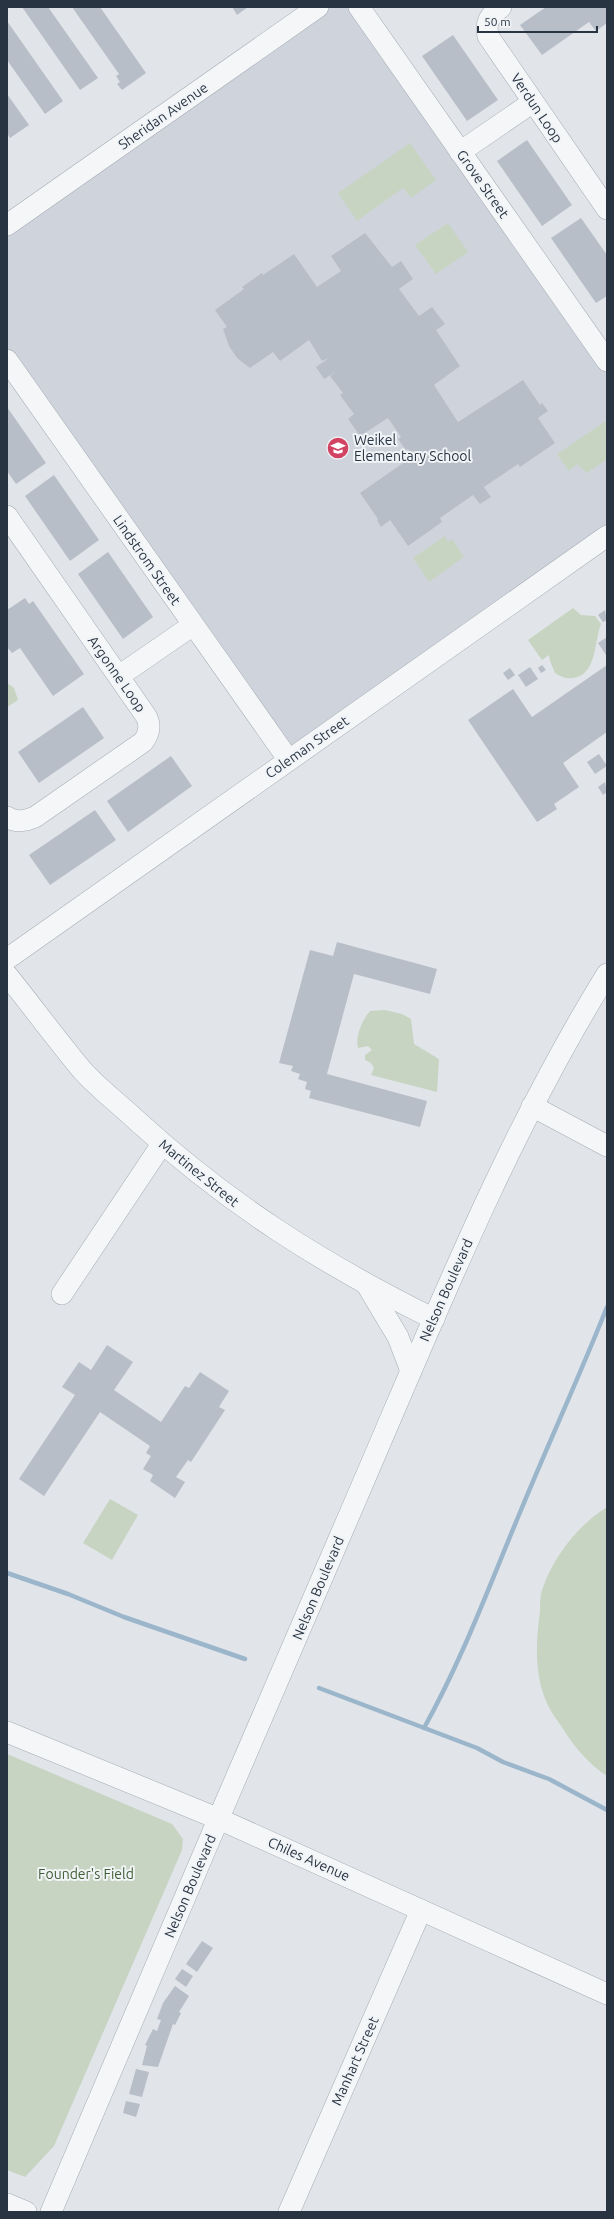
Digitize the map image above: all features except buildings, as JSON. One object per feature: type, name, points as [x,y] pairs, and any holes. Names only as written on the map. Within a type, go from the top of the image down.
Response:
[{"type":"street","name":"Sheridan Avenue","points":[[7,225],[318,7]]},
{"type":"street","name":"Grove Street","points":[[359,7],[607,361]]},
{"type":"street","name":"Verdun Loop","points":[[502,7],[490,15],[487,21],[488,36],[607,209]]},
{"type":"street","points":[[460,152],[533,102]]},
{"type":"street","name":"Lindstrom Street","points":[[7,360],[288,759]]},
{"type":"street","name":"Argonne Loop","points":[[7,516],[149,721],[148,732],[143,742],[35,817],[21,821],[7,817]]},
{"type":"street","name":"Coleman Street","points":[[7,959],[288,759],[607,536]]},
{"type":"street","points":[[119,676],[193,625]]},
{"type":"street","name":"Nelson Boulevard","points":[[51,2212],[480,1213],[532,1106],[607,974]]},
{"type":"street","name":"Martinez Street","points":[[7,975],[83,1071],[162,1144],[265,1223],[367,1285],[434,1319]]},
{"type":"street","points":[[532,1106],[607,1146]]},
{"type":"street","points":[[62,1294],[162,1144]]},
{"type":"street","points":[[367,1285],[398,1337],[411,1372]]},
{"type":"street","name":"Chiles Avenue","points":[[7,1732],[219,1819],[607,1994]]},
{"type":"street","name":"Manhart Street","points":[[289,2212],[421,1910]]},
{"type":"street","points":[[7,2204],[26,2212]]},
{"type":"shaded area","name":"Weikel Elementary School","points":[[318,7],[359,7],[607,361],[607,536],[288,759],[7,359],[7,225]]},
{"type":"green space","points":[[410,143],[436,180],[411,198],[403,188],[357,221],[338,193]]},
{"type":"green space","points":[[448,223],[468,252],[436,274],[415,245]]},
{"type":"green space","points":[[606,421],[607,459],[587,473],[577,464],[569,471],[557,454]]},
{"type":"green space","points":[[445,536],[448,542],[452,539],[464,557],[429,582],[413,558]]},
{"type":"green space","points":[[573,608],[581,615],[595,616],[601,624],[591,664],[587,671],[581,676],[568,678],[561,677],[555,673],[549,655],[542,660],[528,640]]},
{"type":"green space","points":[[7,683],[14,688],[18,700],[7,707]]},
{"type":"green space","points":[[385,1010],[402,1014],[411,1019],[414,1044],[439,1059],[437,1092],[371,1075],[374,1068],[371,1063],[365,1060],[365,1055],[372,1050],[368,1046],[358,1048],[358,1034],[364,1019],[370,1011]]},
{"type":"green space","points":[[110,1499],[138,1515],[112,1560],[83,1543]]},
{"type":"green space","points":[[607,1507],[607,1776],[589,1762],[569,1738],[550,1709],[539,1679],[537,1645],[542,1590],[553,1566],[560,1554],[577,1532],[596,1514]]},
{"type":"green space","name":"Founder's Field","points":[[7,1754],[172,1824],[183,1839],[182,1850],[54,2146],[25,2177],[7,2170]]},
{"type":"waterway","points":[[424,1728],[464,1648],[607,1307]]},
{"type":"waterway","points":[[7,1573],[68,1594],[124,1617],[245,1659]]},
{"type":"waterway","points":[[319,1688],[477,1748],[503,1762],[549,1779],[607,1810]]},
{"type":"place","name":"Weikel Elementary School","points":[[338,448]]}]
